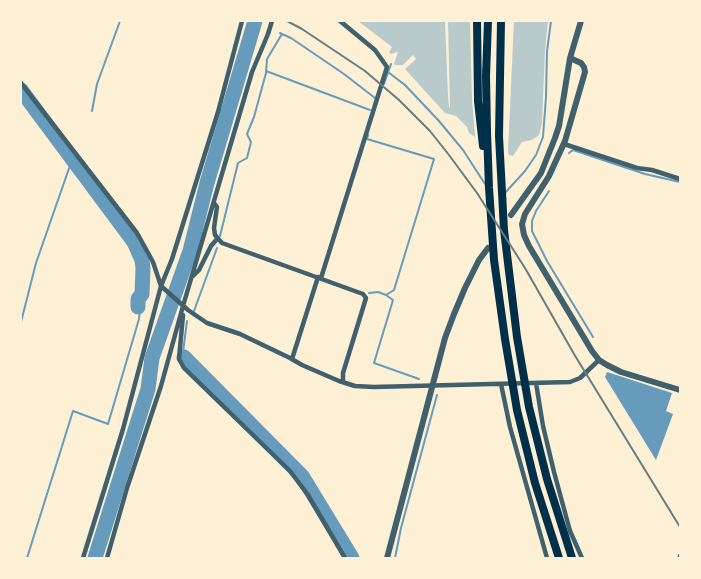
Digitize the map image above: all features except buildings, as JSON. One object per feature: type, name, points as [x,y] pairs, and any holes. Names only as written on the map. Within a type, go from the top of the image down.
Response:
[{"type":"highway","points":[[477,21],[477,83],[484,132],[494,260],[505,339],[517,410],[535,483],[559,558]]},
{"type":"highway","points":[[484,132],[488,21]]},
{"type":"highway","points":[[501,21],[499,136],[504,230],[517,338],[529,406],[547,479],[572,558]]},
{"type":"street","points":[[83,558],[218,112],[242,21]]},
{"type":"street","points":[[107,558],[127,488],[161,386],[181,305],[191,279],[252,72],[272,21]]},
{"type":"street","points":[[292,359],[387,67],[375,50],[340,21]]},
{"type":"street","points":[[511,215],[541,173],[555,138],[570,58],[580,21]]},
{"type":"street","points":[[570,58],[581,63],[585,72],[564,144],[549,176],[525,214],[522,224],[524,235],[592,351],[600,360],[621,372],[680,390]]},
{"type":"street","points":[[21,83],[137,233],[153,262],[163,288],[196,317],[207,323],[240,334],[302,365],[355,386],[575,381],[600,360]]},
{"type":"street","points":[[564,144],[637,168],[680,179]]},
{"type":"street","points":[[214,203],[217,207],[214,228],[217,239],[222,243],[363,294],[366,298],[343,373],[343,382]]},
{"type":"street","points":[[191,279],[217,239]]},
{"type":"street","points":[[387,558],[446,338],[454,314],[479,260],[488,248]]},
{"type":"street","points":[[181,305],[182,327],[179,359],[184,368],[290,471],[308,495],[345,558]]},
{"type":"street","points":[[536,383],[554,472],[570,531],[582,558]]},
{"type":"street","points":[[501,384],[510,427],[547,558]]},
{"type":"shaded area","points":[[358,21],[445,21],[450,108],[448,21],[470,21],[475,137],[456,116],[445,113],[405,69],[416,59],[413,55],[403,65],[395,65],[398,52],[391,54],[389,52],[392,47]]},
{"type":"shaded area","points":[[514,21],[548,21],[542,123],[539,135],[532,140],[522,142],[513,156],[508,152]]},
{"type":"water","points":[[607,372],[672,393],[666,411],[673,414],[656,460],[605,377]]},
{"type":"waterway","points":[[92,111],[97,84],[120,21]]},
{"type":"waterway","points":[[95,558],[148,389],[152,358],[190,251],[207,183],[255,21]]},
{"type":"waterway","points":[[504,194],[536,155],[543,137],[547,51],[551,21]]},
{"type":"waterway","points":[[220,236],[238,163],[247,158],[251,142],[247,134],[266,73],[267,59],[282,34],[280,33]]},
{"type":"waterway","points":[[282,34],[344,74],[375,98]]},
{"type":"waterway","points":[[384,84],[391,64]]},
{"type":"waterway","points":[[266,71],[370,110]]},
{"type":"waterway","points":[[388,72],[405,85],[439,121],[463,150],[485,184]]},
{"type":"waterway","points":[[21,90],[134,242],[142,260],[143,269],[142,294],[138,299],[138,307]]},
{"type":"waterway","points":[[368,135],[367,139],[434,159],[394,290],[386,295]]},
{"type":"waterway","points":[[569,153],[573,150],[645,174],[680,182]]},
{"type":"waterway","points":[[21,322],[36,263],[73,157]]},
{"type":"waterway","points":[[549,191],[536,211],[532,221],[532,231],[547,261],[593,337]]},
{"type":"waterway","points":[[194,311],[217,248]]},
{"type":"waterway","points":[[369,293],[378,292],[393,300],[374,363],[419,379]]},
{"type":"waterway","points":[[27,558],[73,411],[108,424],[139,319],[142,294]]},
{"type":"waterway","points":[[186,359],[183,352],[187,321]]},
{"type":"waterway","points":[[184,357],[302,476],[352,558]]},
{"type":"waterway","points":[[395,558],[437,395]]},
{"type":"railway","points":[[287,21],[365,71],[399,100],[430,131],[449,155],[477,193],[525,268],[574,354],[680,527]]}]
